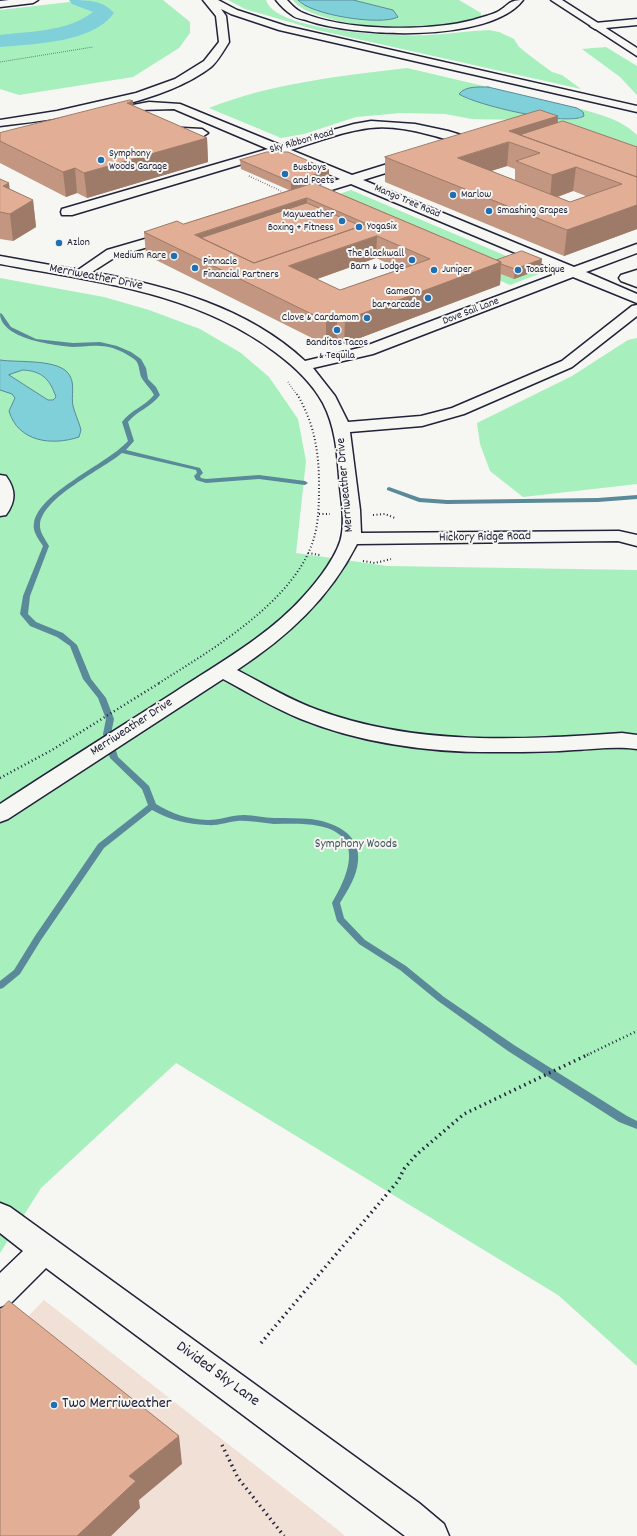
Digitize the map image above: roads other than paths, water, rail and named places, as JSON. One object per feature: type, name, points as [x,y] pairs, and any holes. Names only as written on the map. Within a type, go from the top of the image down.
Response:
[{"type":"main road","points":[[0,4],[33,0]]},
{"type":"main road","points":[[0,122],[38,119],[97,108],[160,89],[199,70],[215,58],[222,47],[225,35],[221,16],[208,0]]},
{"type":"main road","points":[[211,0],[234,12],[283,28],[637,109]]},
{"type":"main road","points":[[281,0],[288,8],[296,13],[322,22],[357,28],[394,31],[449,28],[483,22],[505,13],[518,0]]},
{"type":"main road","points":[[556,0],[637,53]]},
{"type":"main road","points":[[604,16],[629,32]]},
{"type":"main road","points":[[595,26],[637,22]]},
{"type":"main road","name":"Mango Tree Road","points":[[52,127],[133,106],[156,104],[176,106],[637,299]]},
{"type":"main road","points":[[102,125],[176,106]]},
{"type":"main road","name":"Sky Ribbon Road","points":[[67,212],[100,198],[280,149],[354,127],[368,125],[431,129],[470,142]]},
{"type":"main road","points":[[162,141],[226,127]]},
{"type":"main road","points":[[153,131],[166,130],[202,133]]},
{"type":"main road","points":[[448,149],[484,137]]},
{"type":"main road","points":[[284,195],[352,180],[425,156]]},
{"type":"main road","points":[[82,274],[112,253],[182,236]]},
{"type":"main road","name":"Dove Sail Lane","points":[[302,366],[368,351],[637,248]]},
{"type":"main road","points":[[620,254],[637,261]]},
{"type":"main road","name":"Merriweather Drive","points":[[0,260],[122,281],[219,311],[262,335],[302,366],[324,392],[336,411],[341,428],[346,452],[350,499],[351,539],[331,575],[312,601],[286,626],[195,688],[0,814]]},
{"type":"main road","points":[[637,274],[626,278],[637,282]]},
{"type":"main road","points":[[341,428],[422,421],[458,411],[567,364],[637,308]]},
{"type":"main road","points":[[0,480],[4,485],[7,498],[0,511]]},
{"type":"main road","name":"Hickory Ridge Road","points":[[619,536],[637,528]]},
{"type":"main road","name":"Hickory Ridge Road","points":[[351,539],[619,536],[637,541]]},
{"type":"main road","points":[[222,670],[310,714],[346,726],[386,735],[451,742],[525,745],[622,740],[637,742]]},
{"type":"main road","name":"Divided Sky Lane","points":[[0,1216],[44,1250],[256,1403],[407,1515],[432,1536]]},
{"type":"main road","points":[[0,1293],[44,1250]]},
{"type":"water","points":[[298,0],[353,0],[393,10],[398,17],[377,20],[346,18],[316,10]]},
{"type":"water","points":[[488,87],[577,108],[583,112],[584,116],[575,119],[542,117],[483,104],[459,94],[468,88]]},
{"type":"water","points":[[0,360],[38,362],[58,366],[65,370],[70,376],[72,383],[73,406],[81,430],[79,437],[69,440],[47,441],[28,435],[13,421],[9,411],[15,398],[12,394],[0,390]],"holes":[[[23,370],[41,374],[48,381],[56,397],[53,400],[48,400],[9,375]]]},
{"type":"waterway","points":[[0,41],[40,37],[69,31],[94,21],[104,13],[100,8],[79,0]]},
{"type":"waterway","points":[[0,315],[9,328],[35,340],[73,345],[100,344],[115,347],[138,359],[143,368],[145,379],[154,388],[157,395],[150,403],[132,414],[125,422],[131,441],[121,451]]},
{"type":"waterway","points":[[121,451],[198,469],[200,473],[197,476],[198,479],[206,481],[259,477],[305,483]]},
{"type":"waterway","points":[[121,451],[66,488],[56,496],[40,514],[37,529],[46,546],[44,555],[27,596],[24,614],[33,624],[60,635],[73,645],[87,679],[102,698],[110,719],[107,734],[114,758],[146,788],[152,806]]},
{"type":"waterway","points":[[389,489],[419,500],[447,502],[598,500],[637,497]]},
{"type":"waterway","points":[[0,986],[17,972],[38,938],[101,846],[152,806]]},
{"type":"waterway","points":[[152,806],[177,818],[188,820],[219,822],[235,818],[252,818],[273,821],[310,822],[334,828],[343,834],[350,843],[354,855],[353,867],[336,903],[340,919],[362,942],[403,968],[441,999],[511,1048],[623,1119],[637,1125]]},
{"type":"place","name":"Symphony Woods Garage","points":[[101,160]]},
{"type":"place","name":"Busboys and Poets","points":[[285,174]]},
{"type":"place","name":"Marlow","points":[[453,195]]},
{"type":"place","name":"Smashing Grapes","points":[[489,211]]},
{"type":"place","name":"Mayweather Boxing + Fitness","points":[[342,221]]},
{"type":"place","name":"YogaSix","points":[[359,227]]},
{"type":"place","name":"Azlon","points":[[59,243]]},
{"type":"place","name":"Medium Rare","points":[[174,256]]},
{"type":"place","name":"The Blackwall Barn & Lodge","points":[[412,260]]},
{"type":"place","name":"Pinnacle Financial Partners","points":[[195,268]]},
{"type":"place","name":"Juniper","points":[[434,270]]},
{"type":"place","name":"Toastique","points":[[518,270]]},
{"type":"place","name":"GameOn bar+arcade","points":[[428,298]]},
{"type":"place","name":"Clove & Cardamom","points":[[367,318]]},
{"type":"place","name":"Banditos Tacos & Tequila","points":[[337,330]]},
{"type":"place","name":"Two Merriweather","points":[[54,1405]]},
{"type":"park label","name":"Symphony Woods","points":[[356,845]]}]
